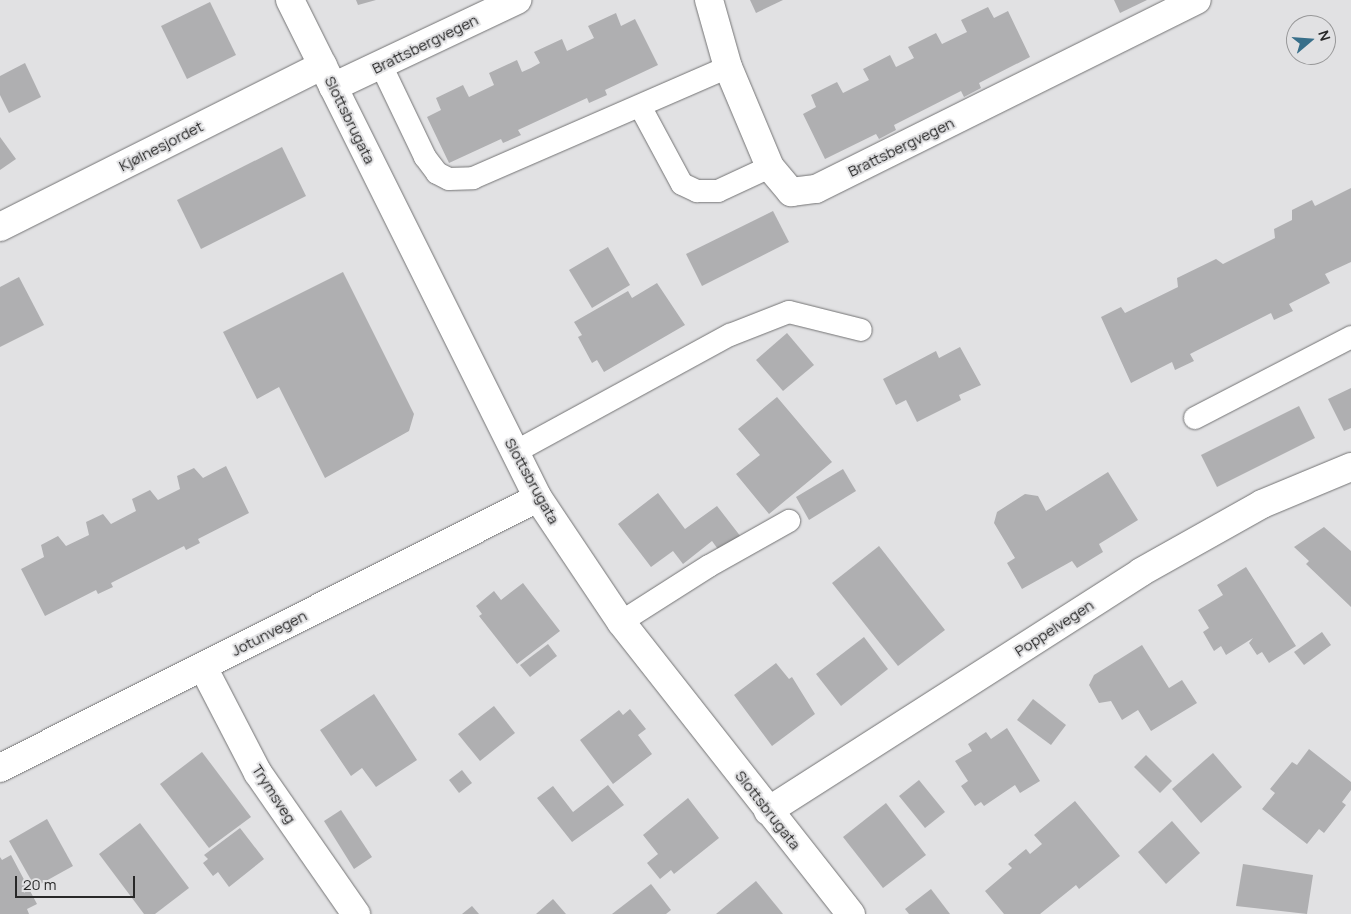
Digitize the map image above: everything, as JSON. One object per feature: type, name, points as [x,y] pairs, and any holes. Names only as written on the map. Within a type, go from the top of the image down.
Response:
[{"type":"street","name":"Slottsbrugata","points":[[290,0],[538,498],[621,622],[768,811],[852,914]]},
{"type":"street","name":"Brattsbergvegen","points":[[709,0],[728,67],[770,167],[791,192],[816,189],[1197,0]]},
{"type":"street","name":"Brattsbergvegen","points":[[328,76],[381,65],[500,4]]},
{"type":"street","name":"Kjølnesjordet","points":[[0,227],[328,76]]},
{"type":"street","name":"Poppelvegen","points":[[768,811],[1142,572],[1262,504],[1351,467]]},
{"type":"street","name":"Jotunvegen","points":[[0,768],[538,498]]},
{"type":"street","name":"Trymsveg","points":[[203,666],[258,773],[356,914]]},
{"type":"lane","points":[[381,65],[425,157],[437,173],[449,179],[473,178],[641,108],[728,67]]},
{"type":"lane","points":[[641,108],[682,184],[697,191],[718,191],[770,167]]},
{"type":"lane","points":[[516,452],[730,335],[789,312],[861,330]]},
{"type":"lane","points":[[1195,418],[1351,337]]},
{"type":"lane","points":[[621,622],[709,566],[789,521]]},
{"type":"building","points":[[356,0],[376,0],[358,5]]},
{"type":"building","points":[[750,0],[783,0],[756,13]]},
{"type":"building","points":[[1114,0],[1147,0],[1120,13]]},
{"type":"building","points":[[210,2],[236,55],[187,79],[161,26]]},
{"type":"building","points":[[988,7],[994,18],[1008,11],[1030,57],[979,83],[981,88],[964,97],[961,91],[894,125],[896,130],[879,139],[876,134],[825,159],[803,114],[816,107],[811,95],[837,82],[843,93],[869,80],[863,69],[890,55],[896,67],[914,58],[908,47],[936,33],[942,44],[967,32],[961,20]]},
{"type":"building","points":[[616,13],[621,26],[635,19],[658,65],[605,90],[607,95],[589,103],[587,98],[518,130],[521,135],[503,143],[501,139],[449,163],[427,117],[441,110],[436,98],[463,85],[469,97],[494,85],[489,73],[517,60],[522,72],[531,68],[540,63],[534,52],[562,39],[567,51],[594,38],[588,26]]},
{"type":"building","points":[[25,63],[41,97],[9,113],[0,95],[0,76]]},
{"type":"building","points":[[0,137],[16,159],[0,170]]},
{"type":"building","points":[[282,147],[306,196],[201,249],[177,200]]},
{"type":"building","points":[[1351,188],[1351,262],[1325,274],[1330,283],[1289,304],[1293,311],[1274,320],[1271,313],[1190,354],[1194,361],[1175,370],[1172,362],[1131,383],[1101,317],[1121,307],[1125,313],[1178,287],[1177,278],[1216,259],[1223,264],[1275,238],[1274,229],[1292,220],[1292,210],[1312,200],[1315,206]]},
{"type":"building","points":[[773,211],[789,242],[702,286],[686,254]]},
{"type":"building","points":[[608,247],[630,285],[592,308],[569,270]]},
{"type":"building","points":[[343,272],[414,414],[409,431],[325,478],[279,387],[257,399],[223,332]]},
{"type":"building","points":[[19,277],[44,325],[0,347],[0,287]]},
{"type":"building","points":[[657,283],[685,325],[604,372],[597,360],[592,363],[578,337],[582,335],[574,322],[628,291],[632,298]]},
{"type":"building","points":[[787,333],[814,365],[783,391],[756,360]]},
{"type":"building","points":[[960,347],[981,385],[959,395],[961,400],[917,422],[906,400],[896,405],[883,379],[936,351],[939,358]]},
{"type":"building","points":[[1351,388],[1351,428],[1344,431],[1328,399]]},
{"type":"building","points":[[777,397],[832,462],[769,514],[736,474],[760,455],[738,429]]},
{"type":"building","points":[[1299,406],[1315,438],[1217,487],[1201,455]]},
{"type":"building","points":[[226,466],[249,513],[198,539],[200,543],[186,550],[184,546],[111,583],[113,587],[98,594],[96,590],[45,616],[21,569],[44,557],[41,545],[58,536],[66,546],[89,535],[86,522],[103,514],[111,524],[136,511],[132,499],[150,490],[158,500],[180,489],[177,476],[194,468],[203,478]]},
{"type":"building","points":[[843,469],[856,491],[809,520],[796,497]]},
{"type":"building","points":[[1108,472],[1138,520],[1099,544],[1103,552],[1077,568],[1072,561],[1022,589],[1007,563],[1015,558],[994,523],[997,512],[1025,494],[1038,496],[1046,511]]},
{"type":"building","points":[[658,493],[685,529],[717,506],[741,537],[720,552],[712,541],[683,564],[673,551],[651,567],[618,524]]},
{"type":"building","points":[[1324,527],[1351,551],[1351,607],[1306,564],[1309,561],[1294,547]]},
{"type":"building","points":[[879,546],[945,630],[898,666],[832,583]]},
{"type":"building","points":[[1246,567],[1296,646],[1269,663],[1262,652],[1257,655],[1249,643],[1253,638],[1226,655],[1221,646],[1214,651],[1203,632],[1209,628],[1198,610],[1223,595],[1217,585]]},
{"type":"building","points":[[523,583],[560,631],[517,664],[479,616],[482,614],[476,606],[494,591],[501,600]]},
{"type":"building","points":[[1322,632],[1331,645],[1304,665],[1294,652]]},
{"type":"building","points":[[864,637],[888,669],[841,706],[816,674]]},
{"type":"building","points":[[548,644],[557,656],[530,677],[520,665]]},
{"type":"building","points":[[1142,645],[1169,688],[1182,680],[1197,703],[1151,731],[1138,710],[1122,720],[1111,701],[1099,703],[1089,685],[1094,675]]},
{"type":"building","points":[[776,663],[789,679],[792,677],[815,714],[772,746],[734,695]]},
{"type":"building","points":[[374,694],[417,760],[376,787],[362,768],[351,776],[320,730]]},
{"type":"building","points":[[1033,699],[1066,725],[1051,745],[1017,720]]},
{"type":"building","points":[[494,706],[515,733],[480,761],[458,734]]},
{"type":"building","points":[[630,709],[646,729],[638,735],[652,754],[613,784],[580,740],[619,710],[623,715]]},
{"type":"building","points":[[1007,728],[1040,781],[1020,793],[1015,785],[984,806],[981,802],[975,806],[961,786],[968,781],[955,761],[972,751],[968,744],[986,732],[991,739]]},
{"type":"building","points":[[1309,749],[1351,782],[1351,790],[1342,802],[1346,805],[1324,833],[1319,829],[1307,844],[1262,809],[1275,793],[1270,789],[1292,762],[1297,765]]},
{"type":"building","points":[[202,752],[251,817],[209,848],[160,784]]},
{"type":"building","points":[[1213,753],[1242,787],[1201,823],[1172,789]]},
{"type":"building","points":[[1146,755],[1172,781],[1160,793],[1134,767]]},
{"type":"building","points":[[462,770],[472,783],[459,793],[449,780]]},
{"type":"building","points":[[919,780],[945,812],[925,828],[899,796]]},
{"type":"building","points":[[608,785],[624,805],[572,842],[537,798],[553,786],[573,812]]},
{"type":"building","points":[[688,798],[719,838],[674,874],[671,870],[660,879],[647,863],[658,854],[643,835]]},
{"type":"building","points":[[1075,801],[1120,856],[1079,889],[1076,885],[1040,914],[1004,914],[985,891],[1012,868],[1008,864],[1026,849],[1030,854],[1042,844],[1034,835]]},
{"type":"building","points":[[886,803],[926,855],[883,888],[843,837]]},
{"type":"building","points":[[341,810],[372,857],[354,869],[324,821]]},
{"type":"building","points":[[47,819],[73,866],[35,887],[9,841]]},
{"type":"building","points":[[1172,821],[1200,853],[1166,884],[1138,852]]},
{"type":"building","points":[[140,823],[189,888],[155,914],[144,914],[99,854]]},
{"type":"building","points":[[240,828],[264,859],[229,887],[218,872],[213,876],[203,863],[208,859],[204,855]]},
{"type":"building","points":[[11,855],[37,904],[27,909],[29,914],[0,914],[0,857],[2,860]]},
{"type":"building","points":[[1243,864],[1313,875],[1307,914],[1236,906]]},
{"type":"building","points":[[756,881],[783,914],[716,914]]},
{"type":"building","points":[[651,884],[671,910],[666,914],[612,914]]},
{"type":"building","points":[[931,889],[950,914],[909,914],[905,909]]},
{"type":"building","points":[[553,899],[566,914],[536,914]]},
{"type":"building","points":[[472,906],[479,914],[462,914]]}]
